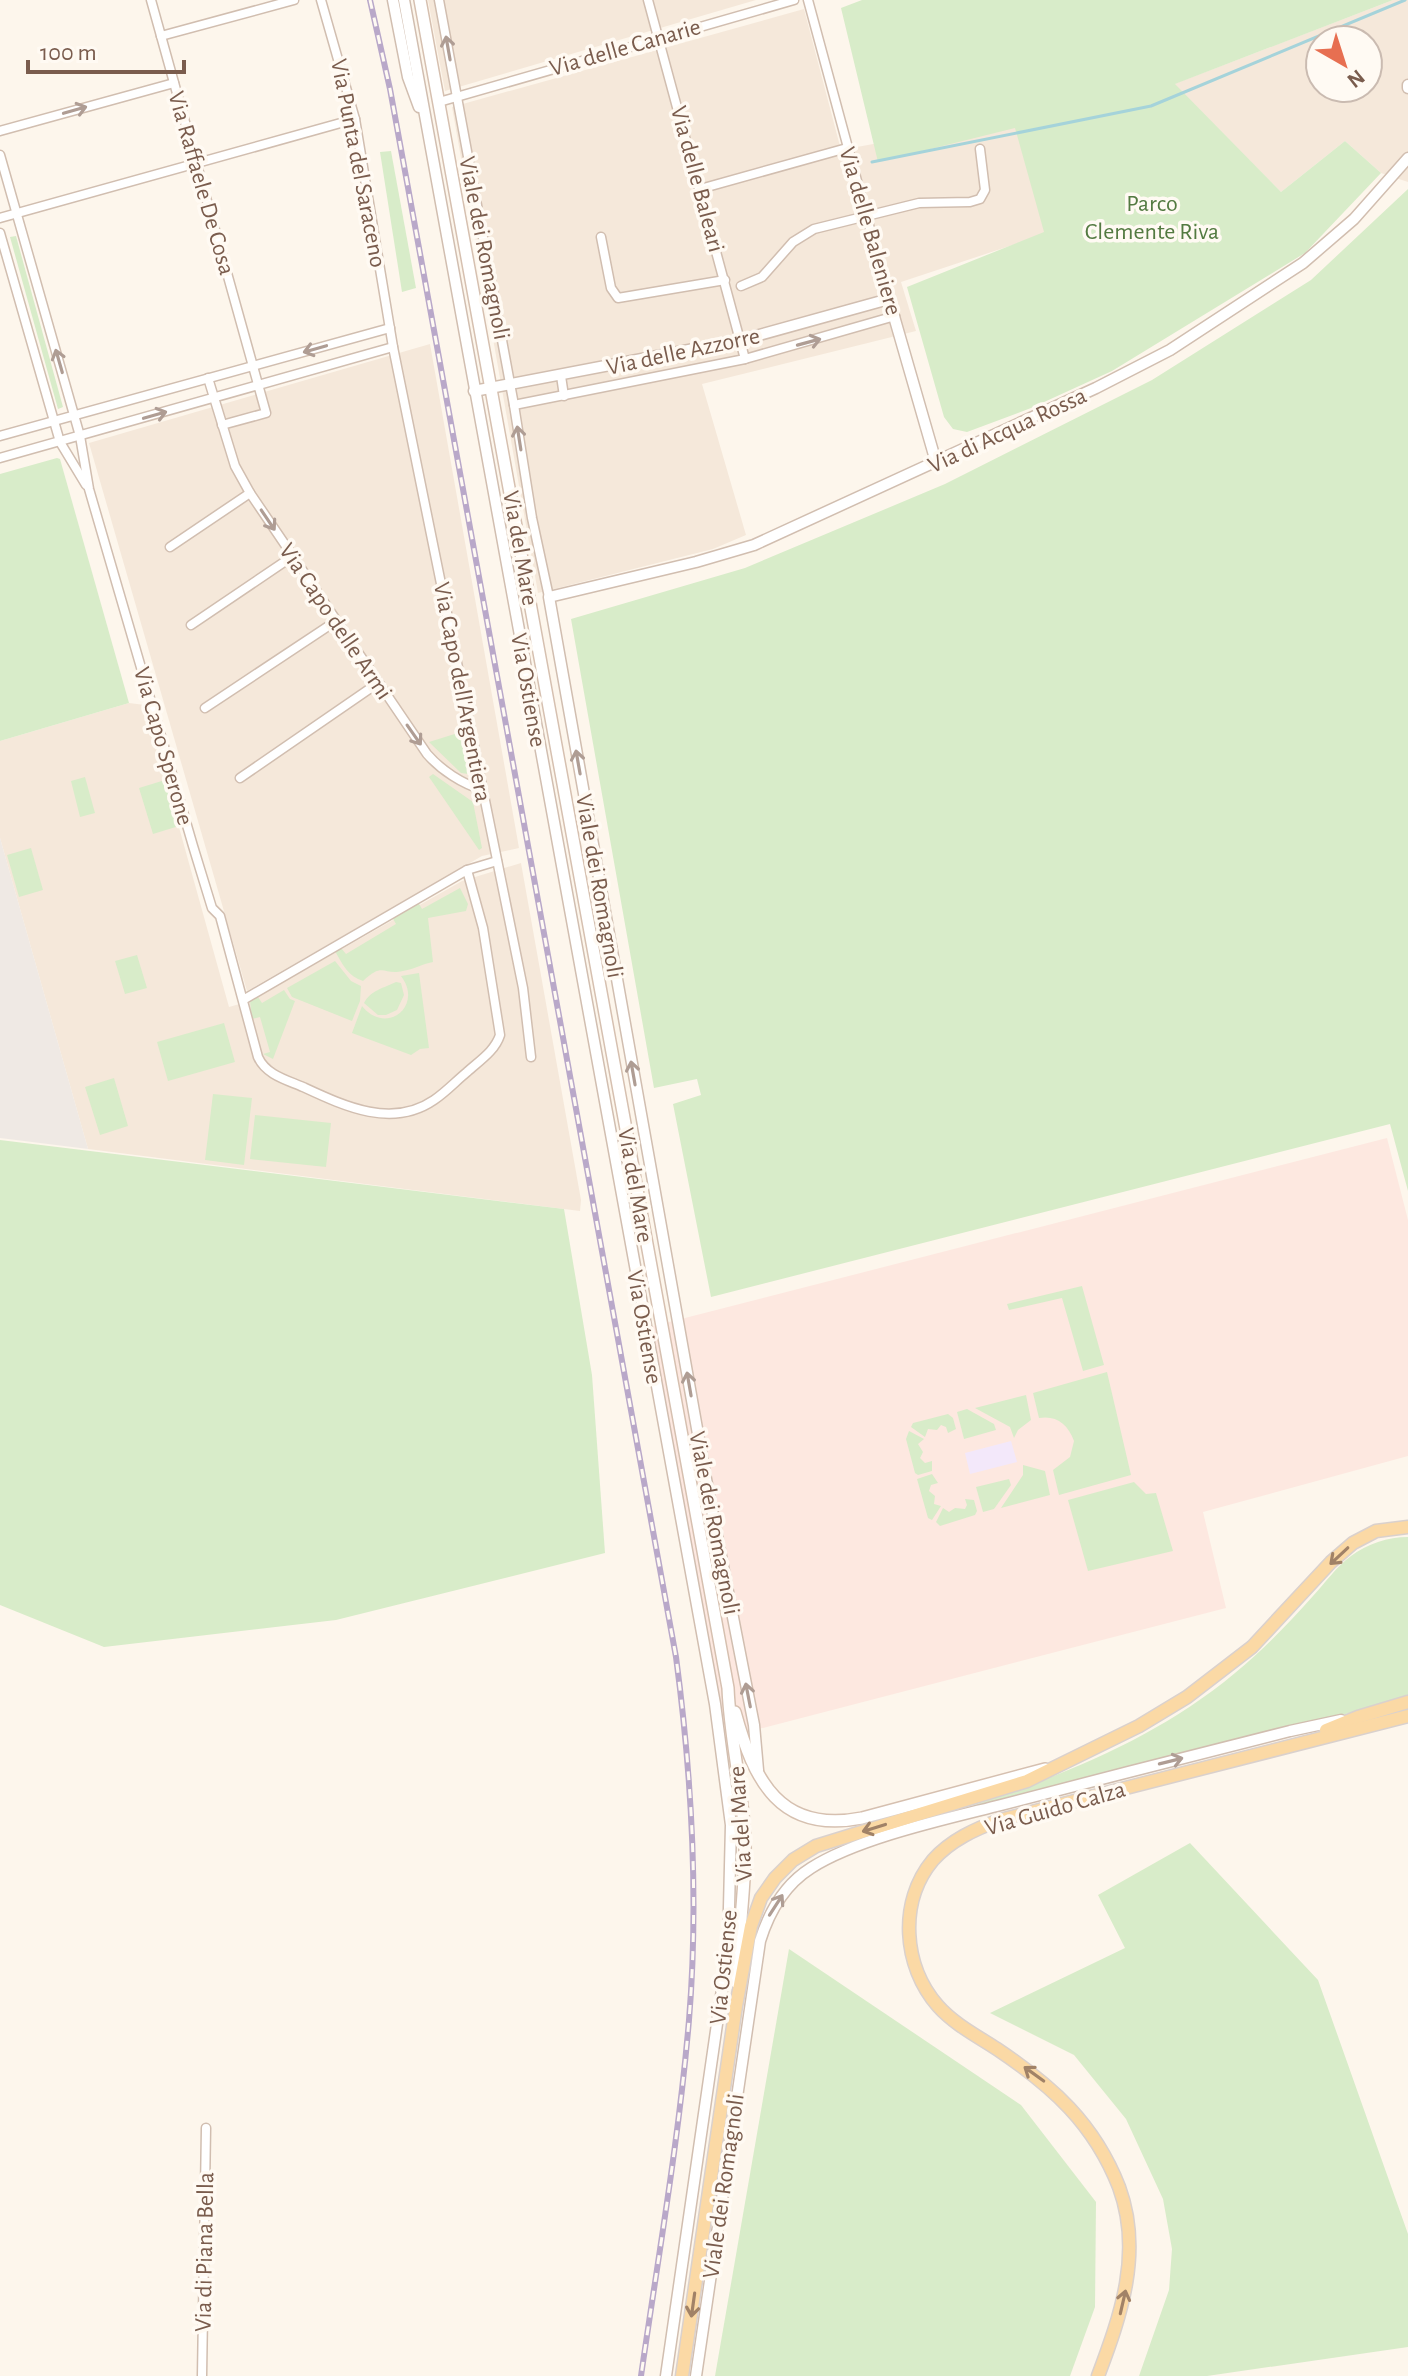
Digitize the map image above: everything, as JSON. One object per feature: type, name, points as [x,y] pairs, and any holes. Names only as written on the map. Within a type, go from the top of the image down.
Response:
[{"type":"main road","name":"Via del Mare","points":[[420,0],[728,1688],[741,1792],[745,1896],[736,2006],[682,2376]]},
{"type":"main road","points":[[736,2006],[754,1915],[775,1878],[793,1860],[830,1841],[1027,1781],[1139,1726],[1210,1681],[1252,1647],[1331,1562],[1353,1543],[1376,1531],[1408,1527]]},
{"type":"main road","points":[[728,1688],[743,1739],[767,1790],[788,1809],[813,1820],[834,1822],[862,1818],[1053,1767]]},
{"type":"main road","name":"Viale dei Romagnoli","points":[[1358,1717],[1408,1702]]},
{"type":"main road","name":"Via Guido Calza","points":[[1098,2376],[1119,2320],[1128,2276],[1129,2232],[1119,2189],[1096,2142],[1062,2098],[1036,2075],[949,2017],[929,1994],[916,1969],[909,1939],[917,1889],[927,1869],[940,1854],[980,1827],[1408,1716]]},
{"type":"main road","points":[[1290,1745],[1358,1717]]},
{"type":"street","name":"Via Raffaele De Cosa","points":[[151,0],[259,385]]},
{"type":"street","points":[[161,36],[294,0]]},
{"type":"street","name":"Via Punta del Saraceno","points":[[321,0],[355,119],[390,328]]},
{"type":"street","points":[[393,0],[408,77],[426,122]]},
{"type":"street","name":"Via Ostiense","points":[[404,0],[715,1704],[731,1825],[728,1948],[666,2376]]},
{"type":"street","name":"Viale dei Romagnoli","points":[[439,0],[703,1464],[754,1725],[758,1772]]},
{"type":"street","name":"Via delle Baleari","points":[[648,0],[745,359]]},
{"type":"street","name":"Via delle Canarie","points":[[457,96],[794,0]]},
{"type":"street","name":"Via delle Baleniere","points":[[808,0],[936,462]]},
{"type":"street","points":[[0,131],[174,83]]},
{"type":"street","points":[[439,102],[457,96]]},
{"type":"street","points":[[0,218],[355,119]]},
{"type":"street","points":[[700,189],[847,148]]},
{"type":"street","points":[[741,286],[762,277],[793,242],[809,231],[926,202],[970,202],[980,199],[985,190],[980,149]]},
{"type":"street","name":"Via Capo Sperone","points":[[0,155],[80,436],[89,489],[212,908],[220,916],[260,1061],[274,1074],[337,1103],[370,1113],[395,1113],[429,1103],[493,1049],[500,1035],[483,928],[467,870]]},
{"type":"street","name":"Via di Acqua Rossa","points":[[549,597],[742,549],[1119,378],[1170,350],[1280,279],[1337,235],[1408,158]]},
{"type":"street","name":"Via Capo Sperone","points":[[0,233],[60,442],[89,489]]},
{"type":"street","points":[[601,237],[611,291],[618,298],[725,280]]},
{"type":"street","name":"Via delle Azzorre","points":[[474,391],[741,340],[889,299]]},
{"type":"street","name":"Via delle Azzorre","points":[[514,405],[745,359],[895,316]]},
{"type":"street","points":[[0,436],[390,328]]},
{"type":"street","name":"Via Capo dell'Argentiera","points":[[390,328],[524,996],[531,1057]]},
{"type":"street","points":[[0,458],[393,347]]},
{"type":"street","points":[[561,376],[564,396]]},
{"type":"street","name":"Via Capo delle Armi","points":[[208,378],[235,466],[250,493],[432,760],[461,780],[483,790]]},
{"type":"street","points":[[222,425],[266,413],[259,385]]},
{"type":"street","points":[[170,547],[250,493]]},
{"type":"street","points":[[191,625],[293,556]]},
{"type":"street","points":[[205,708],[336,621]]},
{"type":"street","points":[[240,778],[378,683]]},
{"type":"street","points":[[243,1000],[447,879],[497,861]]},
{"type":"street","name":"Viale dei Romagnoli","points":[[696,2376],[758,1949],[771,1911],[797,1878],[837,1855],[949,1818],[1290,1731],[1358,1717]]},
{"type":"street","name":"Via di Piana Bella","points":[[202,2376],[206,2128]]},
{"type":"shaded area","points":[[428,0],[756,0],[445,91]]},
{"type":"shaded area","points":[[1393,0],[1408,0],[1408,182],[1381,173],[1345,141],[1281,192],[1174,84],[1304,34],[1304,104],[1384,104],[1384,24],[1330,24]]},
{"type":"shaded area","points":[[804,9],[841,150],[1023,116],[1049,233],[901,282],[916,331],[702,384],[746,535],[713,549],[538,593],[452,107]]},
{"type":"shaded area","points":[[430,344],[519,848],[482,856],[247,991],[89,443]]},
{"type":"shaded area","points":[[129,703],[145,705],[229,1007],[250,1001],[462,881],[521,863],[581,1200],[580,1211],[88,1149],[0,838],[0,741]]},
{"type":"shaded area","points":[[0,838],[88,1149],[0,1138]]},
{"type":"shaded area","points":[[1387,1138],[1408,1220],[1408,1456],[1203,1512],[1226,1608],[720,1739],[646,1328]]},
{"type":"shaded area","points":[[1011,1441],[1017,1462],[970,1474],[965,1453]]},
{"type":"green space","name":"Parco Clemente Riva","points":[[862,0],[1393,0],[1331,24],[1304,24],[1304,34],[1175,84],[1281,192],[1345,141],[1381,173],[1305,253],[1112,371],[1031,408],[967,432],[953,429],[944,417],[907,287],[1044,232],[1015,128],[878,162],[841,8]]},
{"type":"green space","points":[[391,151],[416,288],[402,292],[380,152]]},
{"type":"green space","points":[[1408,189],[1408,1191],[1390,1124],[711,1297],[673,1104],[701,1095],[697,1079],[654,1088],[571,619],[745,568],[945,484],[1152,380],[1311,280]]},
{"type":"green space","points":[[16,236],[63,407],[58,409],[10,237]]},
{"type":"green space","points":[[60,459],[129,703],[0,741],[0,474]]},
{"type":"green space","points":[[461,732],[468,774],[461,773],[429,742]]},
{"type":"green space","points":[[433,774],[473,802],[482,848],[479,850],[429,777]]},
{"type":"green space","points":[[85,777],[95,813],[80,817],[71,781]]},
{"type":"green space","points":[[165,780],[179,826],[153,834],[139,788]]},
{"type":"green space","points":[[31,848],[43,890],[19,897],[7,855]]},
{"type":"green space","points":[[460,888],[468,904],[466,911],[428,918],[433,962],[396,972],[380,970],[363,981],[343,965],[335,951],[341,948],[346,954],[396,924],[392,917],[418,902],[422,909]]},
{"type":"green space","points":[[137,955],[147,988],[125,994],[115,961]]},
{"type":"green space","points":[[335,961],[351,981],[361,986],[360,1001],[352,1021],[292,997],[287,988]]},
{"type":"green space","points":[[419,973],[429,1048],[411,1055],[352,1033],[362,1006],[381,1018],[399,1014],[408,998],[401,976]]},
{"type":"green space","points":[[396,982],[401,983],[404,995],[397,1010],[378,1015],[364,1003],[374,992]]},
{"type":"green space","points":[[284,990],[295,1001],[273,1059],[263,1054],[270,1052],[260,1017],[252,1019],[250,1001],[258,997],[262,1003]]},
{"type":"green space","points":[[224,1023],[235,1062],[168,1081],[157,1042]]},
{"type":"green space","points":[[114,1078],[128,1126],[100,1135],[85,1087]]},
{"type":"green space","points":[[213,1094],[252,1098],[244,1165],[205,1160]]},
{"type":"green space","points":[[255,1115],[331,1123],[326,1167],[250,1159]]},
{"type":"green space","points":[[0,1140],[564,1209],[592,1375],[605,1553],[336,1620],[104,1647],[0,1605]]},
{"type":"green space","points":[[1082,1286],[1104,1365],[1083,1371],[1062,1298],[1009,1310],[1007,1304]]},
{"type":"green space","points":[[1107,1372],[1131,1475],[1059,1495],[1053,1470],[1070,1457],[1074,1441],[1061,1422],[1039,1418],[1033,1393]]},
{"type":"green space","points":[[1026,1395],[1031,1420],[1018,1430],[1014,1438],[1010,1427],[975,1408]]},
{"type":"green space","points":[[967,1409],[994,1424],[996,1430],[964,1439],[957,1412]]},
{"type":"green space","points":[[948,1414],[953,1418],[956,1429],[948,1433],[946,1427],[941,1425],[937,1430],[928,1429],[925,1437],[911,1427],[913,1423]]},
{"type":"green space","points":[[909,1431],[924,1439],[918,1444],[923,1452],[920,1458],[925,1463],[932,1461],[932,1471],[915,1473],[906,1439]]},
{"type":"green space","points":[[1023,1465],[1045,1471],[1050,1495],[1001,1508],[1023,1475]]},
{"type":"green space","points":[[932,1474],[938,1483],[931,1485],[929,1491],[935,1496],[934,1504],[941,1506],[932,1520],[928,1518],[917,1479]]},
{"type":"green space","points":[[1009,1479],[1011,1485],[994,1509],[983,1512],[976,1487]]},
{"type":"green space","points":[[1134,1482],[1146,1494],[1156,1493],[1173,1551],[1088,1571],[1068,1500]]},
{"type":"green space","points":[[965,1499],[974,1500],[975,1515],[940,1526],[936,1522],[943,1508],[949,1512],[955,1508],[965,1509]]},
{"type":"green space","points":[[1408,1537],[1408,1698],[929,1820],[1089,1761],[1165,1723],[1245,1664],[1351,1556],[1378,1542]]},
{"type":"green space","points":[[1190,1843],[1318,1980],[1408,2234],[1408,2347],[1207,2376],[1139,2376],[1169,2290],[1172,2249],[1163,2199],[1126,2119],[1074,2055],[990,2013],[1125,1948],[1098,1895]]},
{"type":"green space","points":[[789,1949],[1021,2105],[1096,2202],[1095,2307],[1070,2376],[715,2376]]},
{"type":"waterway","points":[[872,162],[1151,106],[1405,0]]},
{"type":"railway","points":[[370,0],[390,89],[682,1702],[694,1883],[692,1974],[680,2109],[641,2376]]}]
